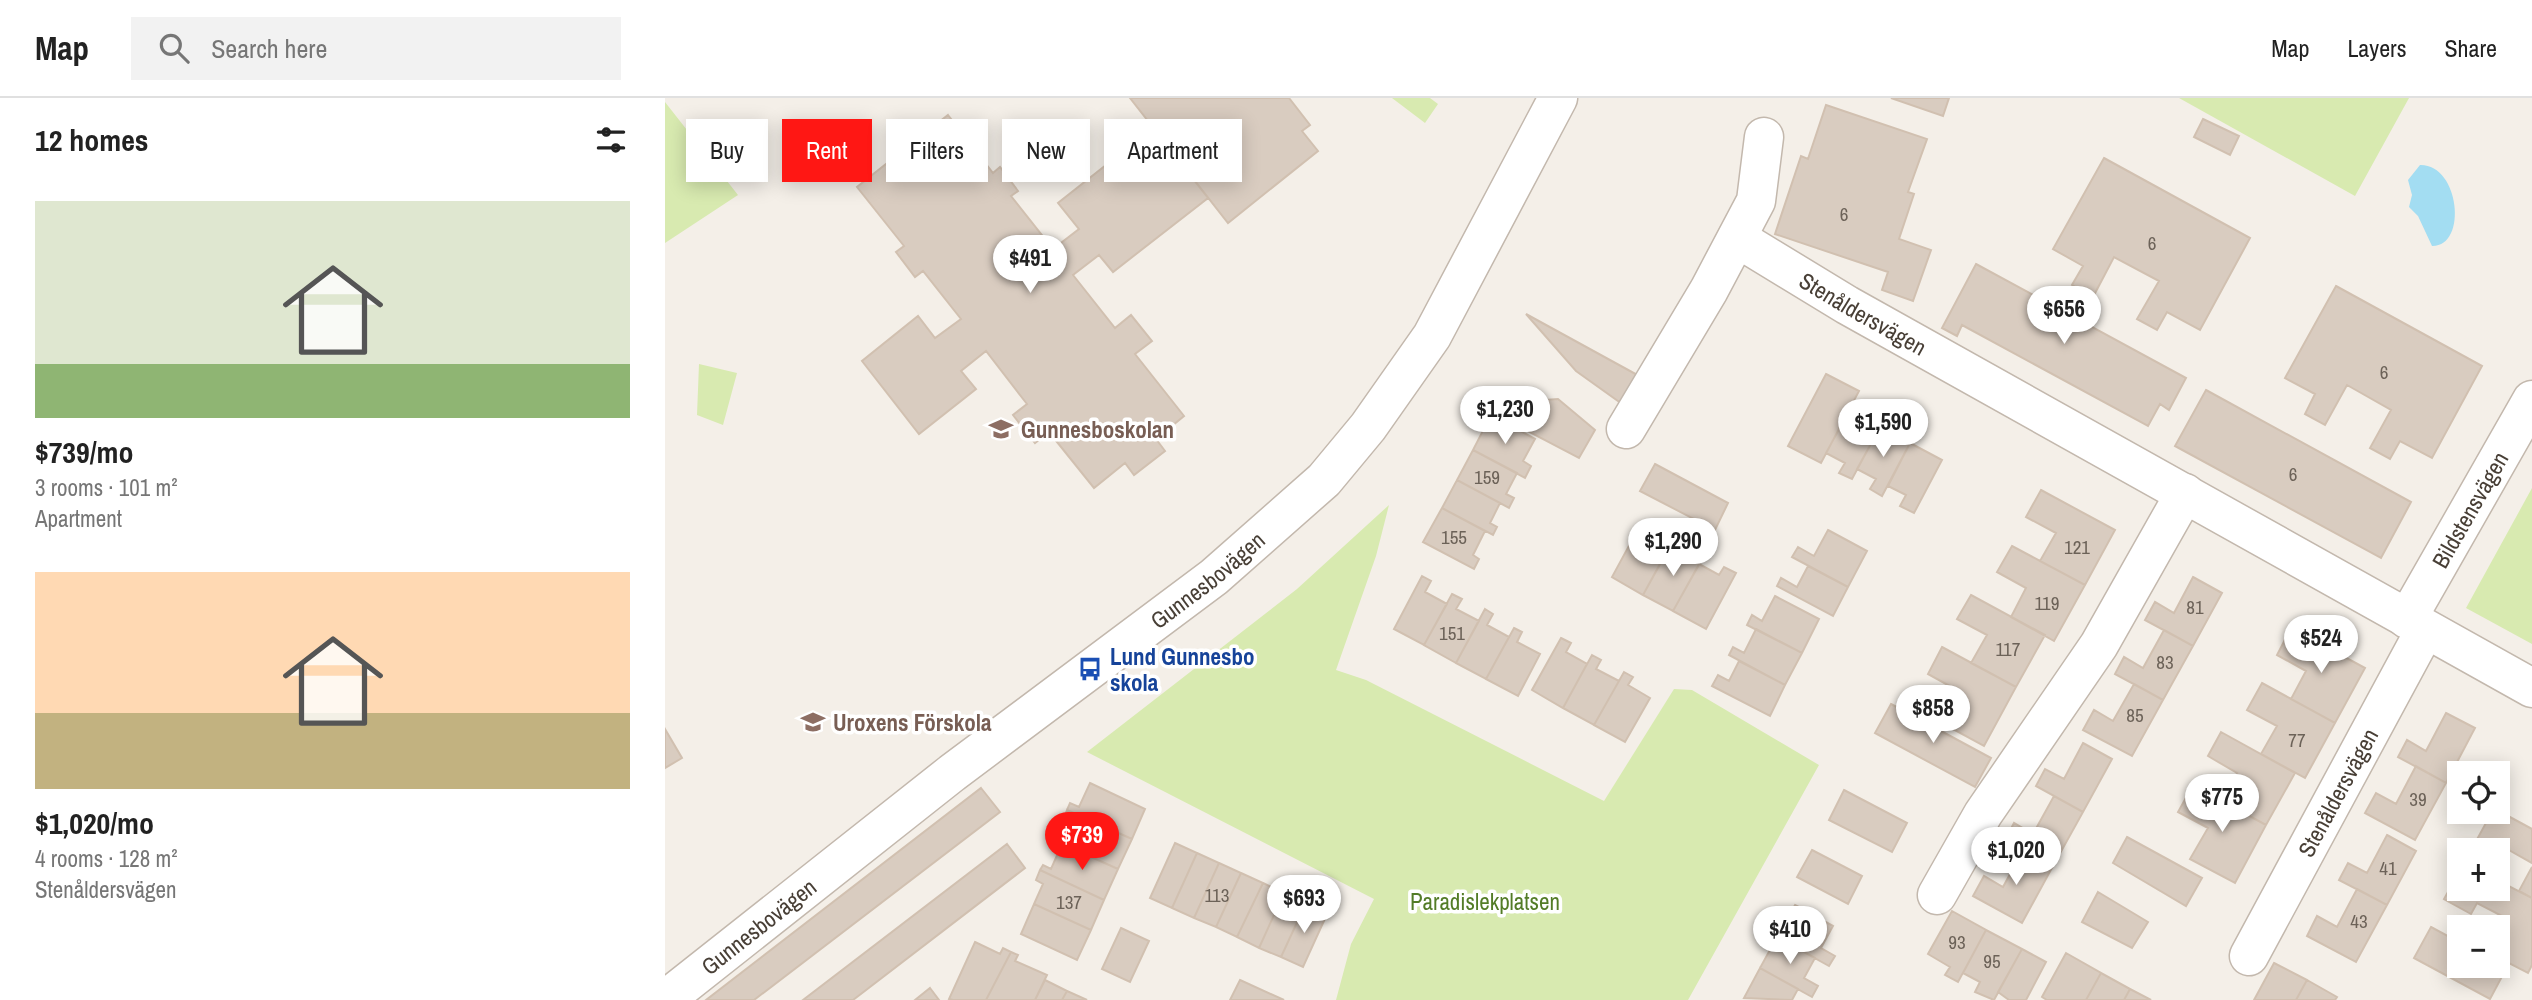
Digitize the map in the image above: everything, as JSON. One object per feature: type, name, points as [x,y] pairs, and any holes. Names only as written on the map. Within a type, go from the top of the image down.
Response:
[{"type":"street","name":"Gunnesbovägen","points":[[665,1000],[951,773],[1214,577],[1324,480],[1368,427],[1432,336],[1559,98]]},
{"type":"street","points":[[1626,429],[1756,201],[1763,137]]},
{"type":"street","name":"Stenåldersvägen","points":[[1737,238],[1847,305],[2532,688]]},
{"type":"street","name":"Bildstensvägen","points":[[2416,624],[2532,400]]},
{"type":"street","points":[[1937,895],[1983,814],[2099,645],[2185,494]]},
{"type":"street","name":"Stenåldersvägen","points":[[2249,956],[2416,624]]},
{"type":"green space","points":[[1392,98],[1430,98],[1438,104],[1425,123]]},
{"type":"green space","points":[[2179,98],[2409,98],[2355,196]]},
{"type":"green space","points":[[665,102],[686,129],[686,182],[728,182],[738,195],[665,243]]},
{"type":"green space","points":[[699,364],[737,373],[723,425],[697,415]]},
{"type":"green space","points":[[2532,488],[2532,644],[2466,608]]},
{"type":"green space","name":"Paradislekplatsen","points":[[1389,505],[1376,556],[1336,670],[1366,680],[1604,801],[1674,689],[1692,690],[1819,765],[1688,1000],[1336,1000],[1351,944],[1374,899],[1087,752],[1297,589]]},
{"type":"water","points":[[2420,165],[2433,168],[2444,177],[2455,205],[2455,221],[2451,234],[2443,243],[2432,246],[2418,216],[2409,207],[2412,195],[2408,180]]},
{"type":"building","points":[[1130,98],[1289,98],[1310,125],[1302,131],[1318,151],[1228,223],[1196,182],[1242,182],[1242,119],[1146,119]]},
{"type":"building","points":[[1891,98],[1949,98],[1943,116]]},
{"type":"building","points":[[1826,105],[1927,139],[1908,192],[1914,194],[1899,239],[1931,250],[1913,301],[1882,290],[1888,272],[1775,234],[1801,156],[1808,159]]},
{"type":"building","points":[[2203,119],[2239,136],[2230,155],[2194,137]]},
{"type":"building","points":[[2104,158],[2250,238],[2200,330],[2167,312],[2157,330],[2137,319],[2159,281],[2114,257],[2093,297],[2072,285],[2083,266],[2053,249]]},
{"type":"building","points":[[886,164],[886,182],[988,182],[988,167],[993,173],[1000,167],[1002,182],[1011,182],[1018,191],[1011,196],[1053,249],[1079,229],[1058,203],[1085,182],[1090,182],[1090,178],[1104,167],[1104,182],[1195,182],[1208,198],[1113,272],[1099,255],[1073,275],[1115,328],[1131,315],[1152,341],[1135,354],[1184,416],[1156,439],[1165,451],[1134,475],[1125,463],[1094,488],[1049,432],[1035,443],[1013,415],[1027,404],[986,351],[961,371],[976,389],[919,434],[862,361],[918,316],[935,338],[961,319],[923,271],[915,277],[896,252],[904,246],[857,187],[863,182],[872,182],[872,175]]},
{"type":"building","points":[[1976,264],[2186,378],[2169,410],[2160,404],[2148,426],[1962,325],[1957,336],[1942,328]]},
{"type":"building","points":[[2336,286],[2482,366],[2432,458],[2400,441],[2390,459],[2370,448],[2391,410],[2347,385],[2325,425],[2305,414],[2315,394],[2285,378]]},
{"type":"building","points":[[1526,314],[1641,377],[1625,406],[1576,371]]},
{"type":"building","points":[[1826,374],[1859,391],[1821,463],[1788,446]]},
{"type":"building","points":[[2206,390],[2411,502],[2381,558],[2175,446]]},
{"type":"building","points":[[1558,399],[1595,430],[1579,458],[1478,405]]},
{"type":"building","points":[[1849,411],[1880,427],[1852,479],[1839,473],[1845,463],[1826,453]]},
{"type":"building","points":[[1491,415],[1535,439],[1523,461],[1531,466],[1525,478],[1473,450]]},
{"type":"building","points":[[1880,427],[1910,443],[1882,496],[1870,489],[1876,479],[1857,469]]},
{"type":"building","points":[[1910,443],[1942,460],[1914,513],[1900,506],[1906,495],[1888,486]]},
{"type":"building","points":[[1473,450],[1517,473],[1506,494],[1514,498],[1509,508],[1457,480]]},
{"type":"building","points":[[1655,464],[1728,503],[1715,530],[1640,491]]},
{"type":"building","points":[[1457,480],[1500,503],[1490,523],[1497,527],[1493,535],[1442,508]]},
{"type":"building","points":[[2041,490],[2115,530],[2085,585],[2040,561],[2056,533],[2026,517]]},
{"type":"building","points":[[1442,508],[1485,531],[1473,555],[1479,559],[1474,569],[1423,542]]},
{"type":"building","points":[[1828,530],[1867,551],[1848,587],[1792,557],[1798,547],[1814,556]]},
{"type":"building","points":[[1637,531],[1656,541],[1660,533],[1673,540],[1643,595],[1612,577]]},
{"type":"building","points":[[2012,546],[2085,585],[2054,641],[2011,617],[2026,588],[1997,572]]},
{"type":"building","points":[[1669,548],[1688,559],[1693,550],[1704,556],[1673,611],[1643,595]]},
{"type":"building","points":[[1699,564],[1719,575],[1724,567],[1736,573],[1706,629],[1673,611]]},
{"type":"building","points":[[1808,566],[1848,587],[1833,616],[1777,586],[1781,578],[1797,587]]},
{"type":"building","points":[[1422,576],[1431,581],[1425,592],[1447,604],[1424,645],[1394,629]]},
{"type":"building","points":[[2193,577],[2222,593],[2193,646],[2145,620],[2155,602],[2174,613]]},
{"type":"building","points":[[1452,594],[1462,599],[1456,609],[1479,621],[1456,663],[1424,645]]},
{"type":"building","points":[[1971,595],[2045,635],[2016,687],[1971,663],[1987,635],[1957,619]]},
{"type":"building","points":[[1775,596],[1819,619],[1802,653],[1747,625],[1752,615],[1762,621]]},
{"type":"building","points":[[1485,609],[1493,614],[1487,625],[1509,637],[1486,679],[1456,663]]},
{"type":"building","points":[[1514,628],[1522,632],[1517,642],[1540,654],[1518,696],[1486,679]]},
{"type":"building","points":[[2291,628],[2365,668],[2335,723],[2291,699],[2306,671],[2277,655]]},
{"type":"building","points":[[1756,629],[1802,653],[1785,685],[1729,655],[1733,647],[1744,653]]},
{"type":"building","points":[[2164,630],[2193,646],[2163,700],[2115,674],[2124,657],[2143,668]]},
{"type":"building","points":[[1561,638],[1571,643],[1566,652],[1587,664],[1563,708],[1532,690]]},
{"type":"building","points":[[1942,647],[2016,687],[1984,746],[1940,722],[1957,690],[1928,674]]},
{"type":"building","points":[[1592,655],[1601,660],[1596,669],[1619,681],[1594,725],[1563,708]]},
{"type":"building","points":[[1739,661],[1785,685],[1770,716],[1712,686],[1718,675],[1729,681]]},
{"type":"building","points":[[1624,672],[1633,677],[1628,685],[1650,698],[1625,742],[1594,725]]},
{"type":"building","points":[[2262,683],[2335,723],[2305,778],[2261,754],[2277,726],[2247,710]]},
{"type":"building","points":[[2134,684],[2163,700],[2132,756],[2083,730],[2094,710],[2113,721]]},
{"type":"building","points":[[1891,704],[1991,758],[1975,787],[1875,733]]},
{"type":"building","points":[[2446,713],[2475,728],[2458,761],[2447,761],[2446,783],[2398,757],[2407,740],[2426,751]]},
{"type":"building","points":[[665,729],[682,758],[665,768]]},
{"type":"building","points":[[2221,732],[2295,773],[2266,825],[2222,801],[2237,773],[2208,756]]},
{"type":"building","points":[[2083,743],[2112,759],[2083,812],[2036,786],[2045,769],[2064,779]]},
{"type":"building","points":[[2416,766],[2446,783],[2415,840],[2365,813],[2376,793],[2396,804]]},
{"type":"building","points":[[1090,783],[1145,809],[1132,839],[1067,810],[1070,803],[1079,807]]},
{"type":"building","points":[[2193,785],[2266,825],[2235,883],[2190,859],[2208,828],[2178,812]]},
{"type":"building","points":[[981,788],[1000,812],[754,1000],[706,1000]]},
{"type":"building","points":[[1844,790],[1907,823],[1892,852],[1829,820]]},
{"type":"building","points":[[2054,796],[2083,812],[2053,866],[2005,840],[2014,823],[2033,834]]},
{"type":"building","points":[[1067,810],[1132,839],[1118,869],[1062,844],[1072,821],[1064,818]]},
{"type":"building","points":[[2510,817],[2532,829],[2532,863],[2510,851],[2510,838],[2478,838],[2485,824],[2510,824]]},
{"type":"building","points":[[2387,835],[2416,851],[2387,905],[2339,880],[2348,863],[2367,873]]},
{"type":"building","points":[[2127,837],[2202,878],[2186,906],[2113,863]]},
{"type":"building","points":[[1175,843],[1197,853],[1172,908],[1150,898]]},
{"type":"building","points":[[1007,844],[1025,868],[853,1000],[803,1000]]},
{"type":"building","points":[[1062,844],[1118,869],[1104,900],[1040,870],[1043,865],[1051,869]]},
{"type":"building","points":[[1812,850],[1862,876],[1848,904],[1797,877]]},
{"type":"building","points":[[2023,850],[2053,866],[2022,923],[1973,896],[1984,876],[2003,887]]},
{"type":"building","points":[[1197,853],[1219,863],[1194,918],[1172,908]]},
{"type":"building","points":[[1219,863],[1241,873],[1216,927],[1194,918]]},
{"type":"building","points":[[2532,867],[2532,898],[2519,891]]},
{"type":"building","points":[[1040,870],[1104,900],[1091,930],[1034,904],[1043,884],[1036,880]]},
{"type":"building","points":[[1241,873],[1263,883],[1237,937],[1216,927]]},
{"type":"building","points":[[1263,883],[1284,893],[1259,948],[1237,937]]},
{"type":"building","points":[[2510,887],[2532,898],[2532,965],[2528,973],[2510,964],[2510,915],[2500,915],[2477,903],[2471,914],[2448,901],[2510,901]]},
{"type":"building","points":[[2357,889],[2387,905],[2356,962],[2307,936],[2317,916],[2337,927]]},
{"type":"building","points":[[2098,892],[2148,922],[2132,948],[2082,922]]},
{"type":"building","points":[[1284,893],[1306,903],[1281,957],[1259,948]]},
{"type":"building","points":[[1306,903],[1328,912],[1303,967],[1281,957]]},
{"type":"building","points":[[1034,904],[1091,930],[1077,960],[1021,934]]},
{"type":"building","points":[[1795,905],[1833,926],[1821,948],[1835,956],[1829,966],[1777,937]]},
{"type":"building","points":[[1952,911],[1986,930],[1958,982],[1945,975],[1950,967],[1928,954]]},
{"type":"building","points":[[2431,927],[2447,936],[2447,976],[2414,958]]},
{"type":"building","points":[[1121,928],[1149,941],[1130,982],[1102,969]]},
{"type":"building","points":[[1986,930],[2022,949],[1994,1000],[1975,992],[1980,982],[1963,973]]},
{"type":"building","points":[[1777,937],[1815,958],[1804,978],[1818,986],[1812,997],[1760,968]]},
{"type":"building","points":[[975,942],[1000,954],[1003,948],[1011,952],[986,1000],[949,999]]},
{"type":"building","points":[[2022,949],[2046,962],[2026,1000],[2009,1000],[1998,992]]},
{"type":"building","points":[[1011,952],[1018,955],[1015,961],[1047,975],[1035,1000],[986,1000]]},
{"type":"building","points":[[2066,953],[2101,973],[2086,1000],[2047,1000],[2042,997]]},
{"type":"building","points":[[2274,963],[2307,980],[2296,1000],[2254,1000]]},
{"type":"building","points":[[1760,968],[1798,989],[1792,1000],[1744,998]]},
{"type":"building","points":[[2101,973],[2130,989],[2124,1000],[2086,1000]]},
{"type":"building","points":[[2451,978],[2501,978],[2490,999]]},
{"type":"building","points":[[1045,980],[1067,991],[1062,1000],[1035,1000]]},
{"type":"building","points":[[1240,980],[1284,1000],[1230,1000]]},
{"type":"building","points":[[2307,980],[2337,997],[2335,1000],[2296,1000]]},
{"type":"building","points":[[930,988],[939,1000],[915,1000]]},
{"type":"building","points":[[2130,989],[2151,1000],[2124,1000]]},
{"type":"building","points":[[1067,991],[1087,1000],[1062,1000]]},
{"type":"place","name":"Gunnesboskolan","points":[[1001,429]]},
{"type":"place","name":"Lund Gunnesbo skola","points":[[1090,669]]},
{"type":"place","name":"Uroxens Förskola","points":[[813,722]]}]
